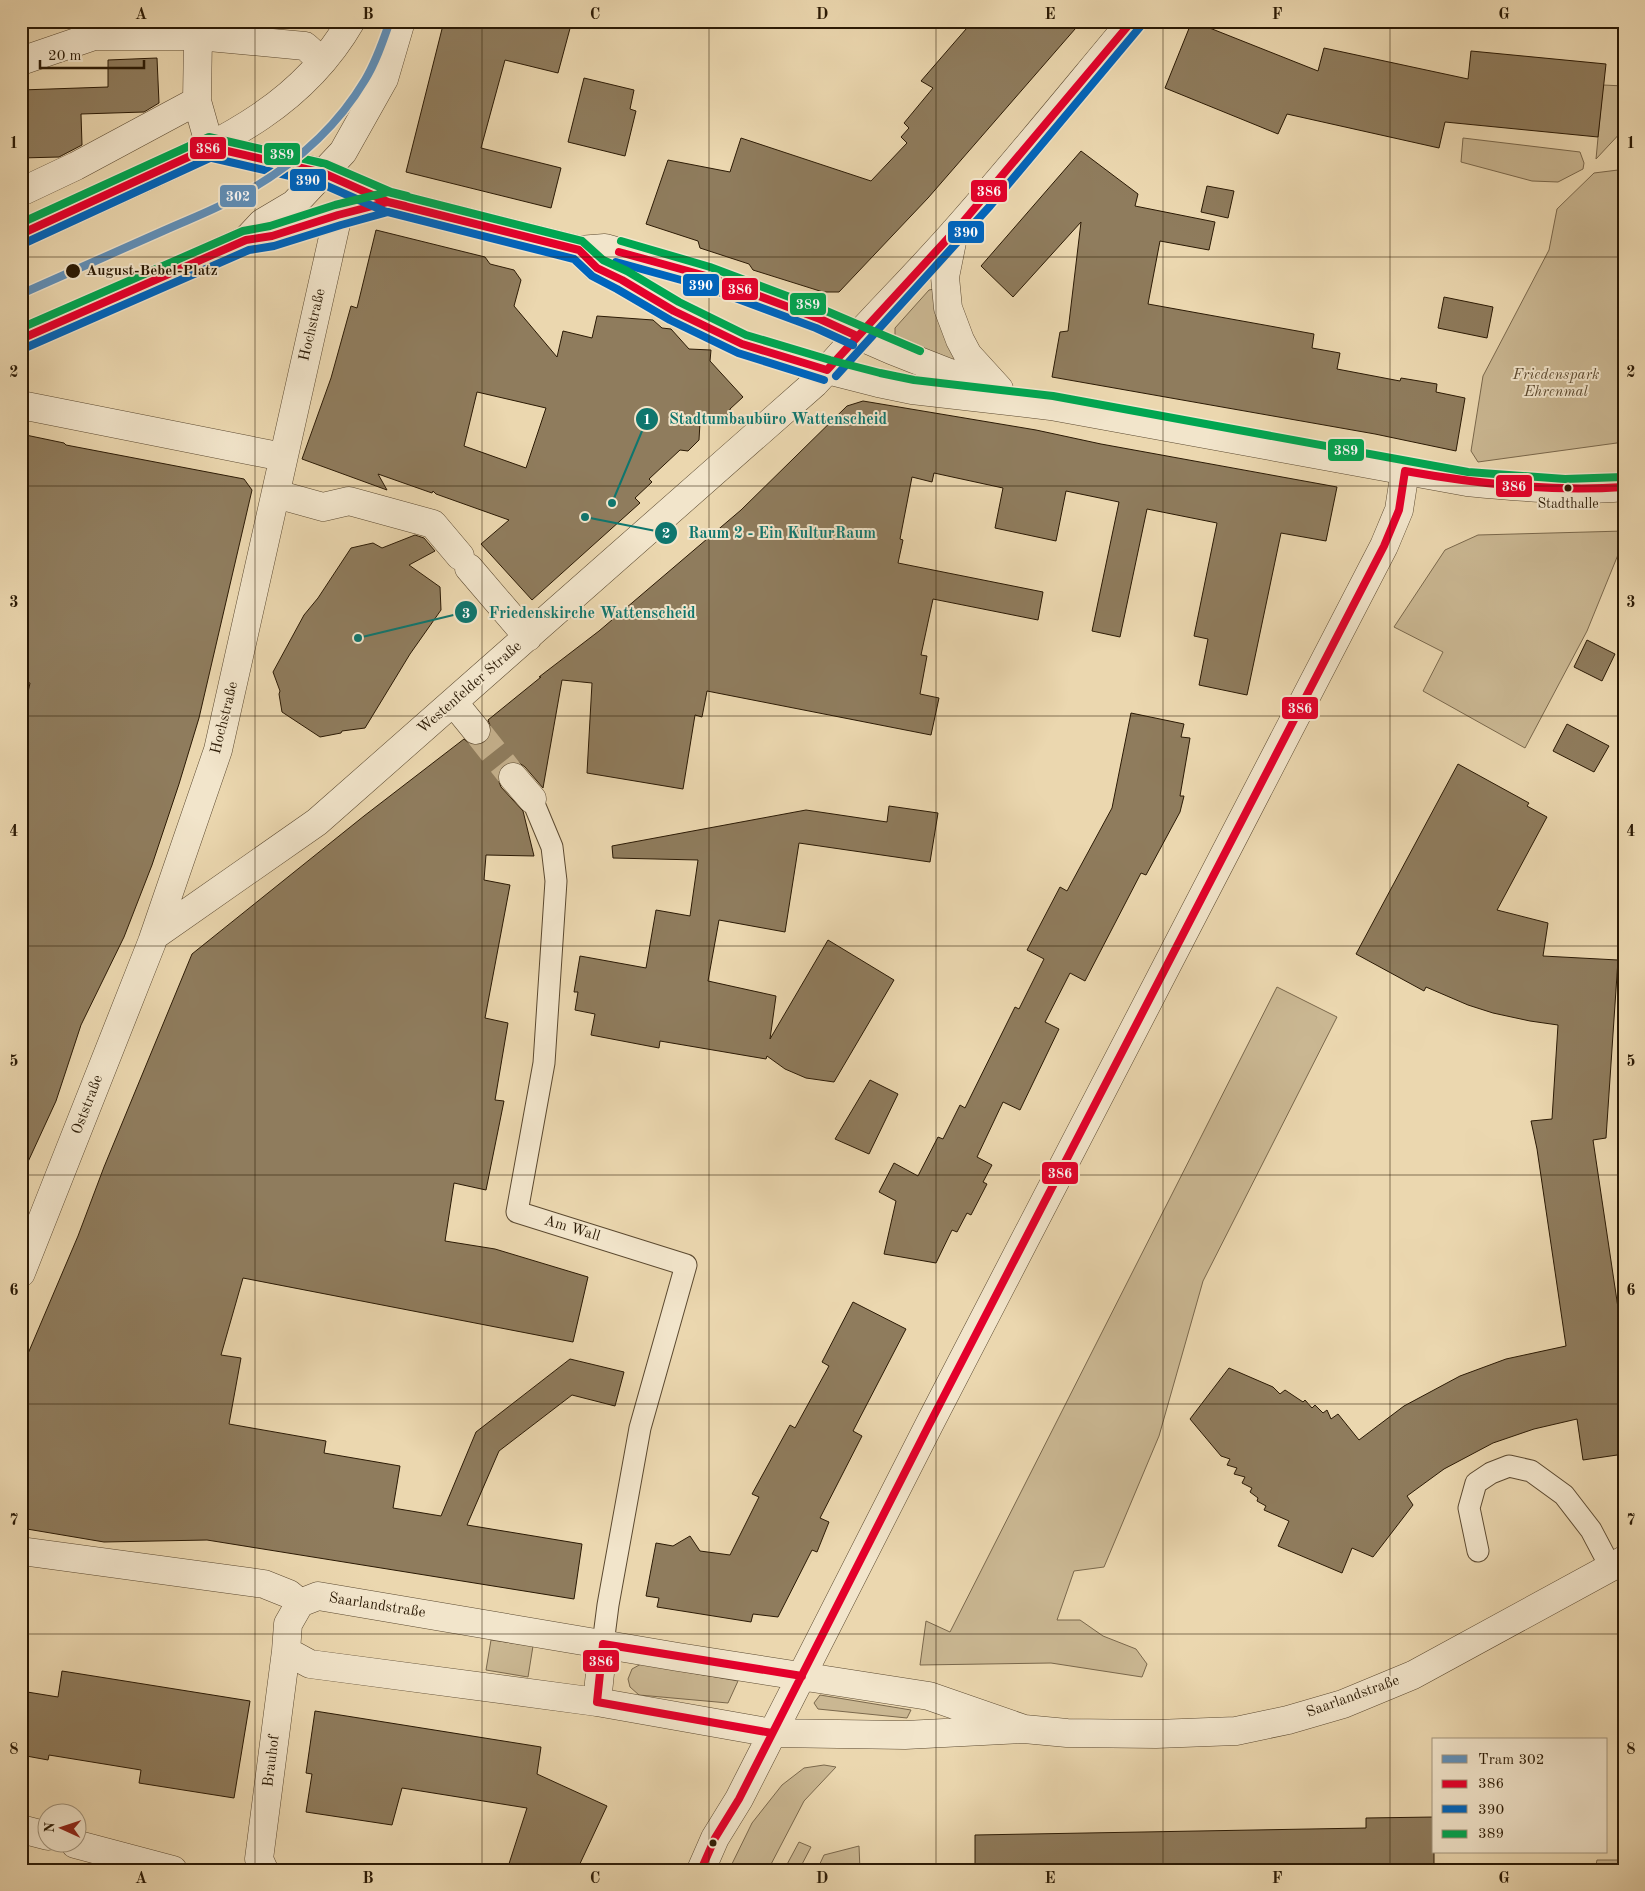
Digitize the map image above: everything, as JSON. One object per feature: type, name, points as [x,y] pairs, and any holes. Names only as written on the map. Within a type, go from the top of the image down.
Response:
[{"type":"street","points":[[21,234],[210,148],[249,126],[292,94],[322,61],[351,21]]},
{"type":"street","points":[[246,240],[262,223],[294,204],[343,152],[384,79],[401,21]]},
{"type":"street","name":"Westenfelder Straße","points":[[154,936],[317,822],[815,383],[954,232],[1132,21]]},
{"type":"street","points":[[21,61],[94,36],[198,36],[305,46],[322,61]]},
{"type":"street","points":[[198,36],[197,101],[210,148]]},
{"type":"street","points":[[21,192],[76,166],[197,101]]},
{"type":"street","points":[[210,148],[323,173],[388,202],[579,250],[605,248],[706,276],[820,318],[857,336],[947,372],[1051,406]]},
{"type":"street","points":[[21,339],[246,240],[272,236],[338,215],[388,202]]},
{"type":"street","name":"Hochstraße","points":[[154,936],[218,750],[338,215]]},
{"type":"street","points":[[954,232],[945,277],[948,308],[968,355],[1000,389]]},
{"type":"street","points":[[579,250],[597,268],[622,280],[674,311],[742,344],[827,370],[878,383],[912,390],[1051,406],[1467,482],[1532,488],[1597,490],[1624,487]]},
{"type":"street","points":[[21,405],[283,457]]},
{"type":"street","points":[[701,1870],[716,1838],[740,1799],[929,1425],[1384,546],[1399,510],[1406,471]]},
{"type":"street","points":[[276,494],[323,507],[349,501],[433,524],[528,637]]},
{"type":"street","points":[[454,703],[476,730]]},
{"type":"street","name":"Am Wall","points":[[513,777],[532,799]]},
{"type":"street","name":"Oststraße","points":[[21,1273],[154,936]]},
{"type":"street","points":[[21,1551],[264,1584],[289,1594],[300,1604],[288,1624],[286,1651]]},
{"type":"street","name":"Saarlandstraße","points":[[286,1651],[310,1664],[596,1702],[772,1733],[905,1735],[1024,1729],[1106,1734],[1236,1731],[1343,1704],[1413,1675],[1617,1563]]},
{"type":"street","name":"Saarlandstraße","points":[[300,1604],[318,1596],[929,1696],[1024,1729]]},
{"type":"street","points":[[596,1702],[603,1644]]},
{"type":"street","name":"Brauhof","points":[[264,1870],[259,1858],[286,1651]]},
{"type":"street","points":[[21,1829],[38,1833]]},
{"type":"street","points":[[88,1847],[173,1870]]},
{"type":"lane","name":"Am Wall","points":[[532,799],[552,847],[556,882],[544,1063],[517,1212],[686,1265],[640,1428],[608,1605],[603,1644]]},
{"type":"lane","points":[[1478,1552],[1468,1508],[1476,1484],[1491,1473],[1510,1466],[1531,1471],[1564,1495],[1617,1563]]},
{"type":"green space","points":[[1603,85],[1624,86],[1624,129],[1596,159]]},
{"type":"green space","points":[[1463,138],[1580,152],[1584,163],[1583,169],[1558,182],[1532,181],[1461,162]]},
{"type":"green space","name":"Friedenspark Ehrenmal","points":[[1624,162],[1624,442],[1478,462],[1471,451],[1483,376],[1549,250],[1557,209],[1594,173],[1618,170]]},
{"type":"green space","points":[[934,289],[957,359],[955,362],[899,344],[895,337],[895,328],[929,290]]},
{"type":"green space","points":[[1624,531],[1624,540],[1587,631],[1525,748],[1423,691],[1443,652],[1394,627],[1445,550],[1478,535]]},
{"type":"green space","points":[[1277,987],[1337,1017],[1203,1281],[1159,1436],[1104,1567],[1074,1571],[1057,1620],[1080,1620],[1103,1636],[1136,1649],[1147,1664],[1142,1677],[1051,1663],[920,1665],[926,1621],[950,1632]]},
{"type":"green space","points":[[491,1640],[533,1646],[528,1677],[486,1670]]},
{"type":"green space","points":[[641,1664],[738,1681],[728,1703],[639,1695],[630,1687],[628,1679],[632,1669]]},
{"type":"green space","points":[[820,1695],[911,1710],[907,1718],[818,1709],[814,1703]]},
{"type":"green space","points":[[824,1765],[836,1767],[804,1801],[768,1870],[729,1870],[752,1823],[782,1785],[804,1768]]},
{"type":"green space","points":[[799,1842],[811,1847],[799,1870],[784,1870]]},
{"type":"green space","points":[[859,1846],[860,1870],[817,1870],[824,1855]]},
{"type":"green space","points":[[1597,1860],[1624,1860],[1624,1870],[1595,1870]]},
{"type":"building","points":[[444,21],[572,21],[558,73],[505,60],[481,148],[561,168],[551,208],[406,172]]},
{"type":"building","points":[[973,21],[1082,21],[928,198],[839,292],[823,292],[753,270],[749,264],[700,248],[698,241],[646,224],[668,160],[730,172],[741,138],[871,181],[907,143],[901,137],[909,128],[904,123],[933,88],[921,81]]},
{"type":"building","points":[[1192,21],[1318,71],[1324,48],[1468,79],[1471,51],[1606,64],[1598,137],[1445,122],[1439,148],[1287,114],[1278,134],[1165,88]]},
{"type":"building","points":[[157,58],[159,103],[144,112],[81,114],[82,145],[59,157],[21,158],[21,90],[108,87],[108,60]]},
{"type":"building","points":[[584,78],[634,90],[630,109],[636,111],[625,156],[568,142]]},
{"type":"building","points":[[1081,151],[1138,194],[1135,206],[1215,222],[1209,250],[1160,241],[1148,304],[1314,334],[1312,348],[1340,353],[1337,369],[1400,381],[1401,378],[1437,384],[1436,392],[1465,398],[1456,451],[1375,434],[1052,377],[1060,332],[1068,331],[1081,222],[1013,297],[981,266]]},
{"type":"building","points":[[1207,186],[1234,191],[1228,218],[1201,212]]},
{"type":"building","points":[[376,230],[485,257],[490,264],[514,270],[521,280],[514,306],[557,357],[563,331],[592,338],[597,316],[653,320],[662,328],[671,329],[689,349],[711,350],[710,361],[743,397],[718,423],[700,422],[699,440],[688,451],[680,450],[649,479],[652,482],[635,498],[640,503],[532,600],[481,544],[509,520],[436,494],[433,491],[432,493],[378,474],[387,490],[302,459],[331,378],[351,306],[357,308]],"holes":[[[477,392],[546,408],[526,468],[464,446]]]},
{"type":"building","points":[[1444,297],[1493,307],[1487,338],[1438,328]]},
{"type":"building","points":[[863,401],[1036,430],[1101,444],[1337,487],[1326,541],[1281,533],[1247,695],[1199,685],[1208,639],[1194,636],[1217,523],[1147,509],[1120,637],[1092,631],[1119,502],[1066,491],[1056,541],[995,528],[1003,488],[934,473],[932,482],[912,477],[900,539],[903,540],[898,563],[1043,592],[1038,620],[933,599],[921,655],[927,656],[920,694],[939,698],[931,735],[707,691],[702,717],[695,715],[683,789],[587,773],[592,683],[562,680],[543,788],[525,767],[518,762],[503,765],[498,772],[501,787],[523,811],[534,856],[486,855],[484,880],[510,885],[485,1018],[508,1023],[495,1100],[504,1101],[486,1190],[454,1183],[445,1241],[495,1249],[588,1277],[573,1342],[243,1278],[221,1355],[241,1358],[229,1424],[326,1441],[324,1453],[400,1466],[393,1508],[441,1516],[476,1432],[570,1359],[624,1372],[615,1406],[572,1395],[499,1451],[467,1525],[582,1544],[574,1599],[207,1540],[104,1542],[21,1528],[21,1370],[78,1236],[104,1167],[192,954],[364,816],[464,739],[470,744],[478,745],[486,742],[490,736],[491,728],[488,720],[541,677],[539,677],[599,631],[741,510],[847,406]]},
{"type":"building","points":[[21,434],[66,445],[244,479],[252,490],[199,718],[152,865],[124,937],[81,1025],[56,1101],[21,1177],[21,724],[30,683],[21,681]]},
{"type":"building","points":[[415,535],[424,538],[435,551],[409,565],[440,587],[441,610],[410,654],[365,728],[342,731],[341,733],[320,737],[282,712],[280,691],[273,672],[304,615],[318,598],[351,548],[373,543],[382,548]]},
{"type":"building","points":[[1587,640],[1615,654],[1602,681],[1574,667]]},
{"type":"building","points":[[1131,713],[1184,724],[1181,737],[1190,738],[1180,796],[1184,796],[1180,812],[1146,875],[1141,873],[1085,981],[1070,973],[1045,1022],[1059,1029],[1020,1110],[1003,1102],[977,1157],[992,1165],[983,1182],[987,1184],[971,1215],[967,1213],[957,1232],[952,1230],[936,1263],[884,1254],[896,1201],[879,1192],[894,1163],[918,1176],[938,1137],[943,1139],[960,1105],[965,1108],[1015,1007],[1019,1009],[1044,959],[1027,950],[1060,887],[1067,891],[1112,808]]},
{"type":"building","points":[[1567,724],[1609,746],[1594,772],[1553,751]]},
{"type":"building","points":[[1458,764],[1529,803],[1527,806],[1547,817],[1497,910],[1548,923],[1543,956],[1618,960],[1606,1138],[1593,1140],[1624,1348],[1624,1454],[1583,1460],[1577,1419],[1534,1429],[1493,1443],[1444,1469],[1407,1496],[1413,1505],[1373,1557],[1352,1548],[1342,1573],[1278,1546],[1289,1521],[1264,1510],[1266,1506],[1257,1501],[1258,1498],[1250,1492],[1252,1488],[1242,1483],[1245,1477],[1234,1474],[1237,1468],[1227,1465],[1230,1459],[1221,1456],[1190,1419],[1229,1368],[1273,1387],[1280,1394],[1285,1390],[1303,1402],[1305,1400],[1312,1408],[1315,1405],[1323,1413],[1327,1410],[1331,1419],[1338,1414],[1359,1440],[1404,1406],[1460,1376],[1506,1359],[1566,1346],[1537,1149],[1531,1121],[1552,1119],[1558,1025],[1493,1013],[1468,1005],[1426,987],[1424,991],[1356,954]]},
{"type":"building","points":[[889,806],[938,813],[930,862],[799,843],[785,932],[719,920],[708,981],[776,996],[770,1039],[828,940],[894,980],[834,1082],[806,1078],[785,1069],[767,1056],[766,1059],[660,1041],[659,1048],[591,1035],[595,1014],[575,1010],[578,992],[574,992],[580,956],[646,968],[656,910],[690,916],[698,860],[613,858],[612,846],[806,810],[887,822]]},
{"type":"building","points":[[870,1080],[898,1094],[869,1154],[835,1139]]},
{"type":"building","points":[[853,1302],[906,1329],[853,1431],[862,1436],[820,1518],[829,1522],[817,1552],[812,1550],[778,1617],[753,1614],[751,1622],[657,1607],[659,1598],[646,1596],[656,1543],[673,1546],[690,1536],[700,1551],[730,1555],[759,1497],[752,1494],[790,1425],[795,1428],[829,1366],[822,1362]]},
{"type":"building","points":[[62,1671],[250,1701],[234,1798],[139,1783],[141,1770],[49,1755],[48,1760],[21,1755],[21,1691],[58,1697]]},
{"type":"building","points":[[315,1711],[541,1747],[537,1774],[607,1806],[577,1870],[507,1870],[527,1808],[402,1788],[392,1825],[306,1812],[312,1774],[306,1773]]},
{"type":"building","points":[[1432,1817],[1434,1870],[975,1870],[975,1835],[1366,1828],[1366,1818]]},
{"type":"tunnel","points":[[476,730],[513,777]]},
{"type":"tram line","name":"302","points":[[21,294],[217,207],[255,187],[291,162],[324,133],[353,99],[373,66],[390,21]]},
{"type":"transit line","name":"386","points":[[21,339],[246,240],[272,236],[338,215],[388,202],[579,250],[597,268],[622,280],[674,311],[742,344],[827,370],[963,222],[1132,21]]},
{"type":"transit line","name":"390","points":[[836,376],[990,206],[1140,27]]},
{"type":"transit line","name":"389","points":[[21,223],[209,137],[326,164],[391,192],[407,196]]},
{"type":"transit line","name":"386","points":[[21,234],[210,147],[323,173],[388,202],[405,206]]},
{"type":"transit line","name":"390","points":[[25,243],[214,156]]},
{"type":"transit line","name":"390","points":[[208,157],[320,183],[384,211],[403,216]]},
{"type":"transit line","name":"389","points":[[21,328],[243,231],[270,226],[335,205],[388,192],[582,241],[603,260],[627,271],[679,302],[746,335],[880,373],[914,380],[1053,396],[1468,472],[1565,479],[1623,477]]},
{"type":"transit line","name":"390","points":[[25,348],[249,250],[274,246],[388,212],[574,259],[592,276],[670,320],[738,353],[824,380]]},
{"type":"transit line","name":"389","points":[[621,241],[710,267],[824,310],[920,351]]},
{"type":"transit line","name":"386","points":[[619,252],[706,276],[820,319],[857,336]]},
{"type":"transit line","name":"390","points":[[616,262],[703,286],[816,328],[853,345]]},
{"type":"transit line","name":"386","points":[[1405,471],[1460,480],[1541,488],[1624,487]]},
{"type":"transit line","name":"386","points":[[701,1870],[715,1838],[739,1799],[929,1425],[1384,546],[1399,510],[1405,471]]},
{"type":"transit line","name":"386","points":[[772,1733],[597,1702],[603,1644],[802,1676]]},
{"type":"place","name":"August-Bebel-Platz","points":[[73,271]]},
{"type":"place","name":"Stadthalle","points":[[1568,488]]},
{"type":"place","name":"Stadtumbaubüro Wattenscheid","points":[[612,503]]},
{"type":"place","name":"Raum 2 - Ein KulturRaum","points":[[585,517]]},
{"type":"place","name":"Friedenskirche Wattenscheid","points":[[358,638]]}]
